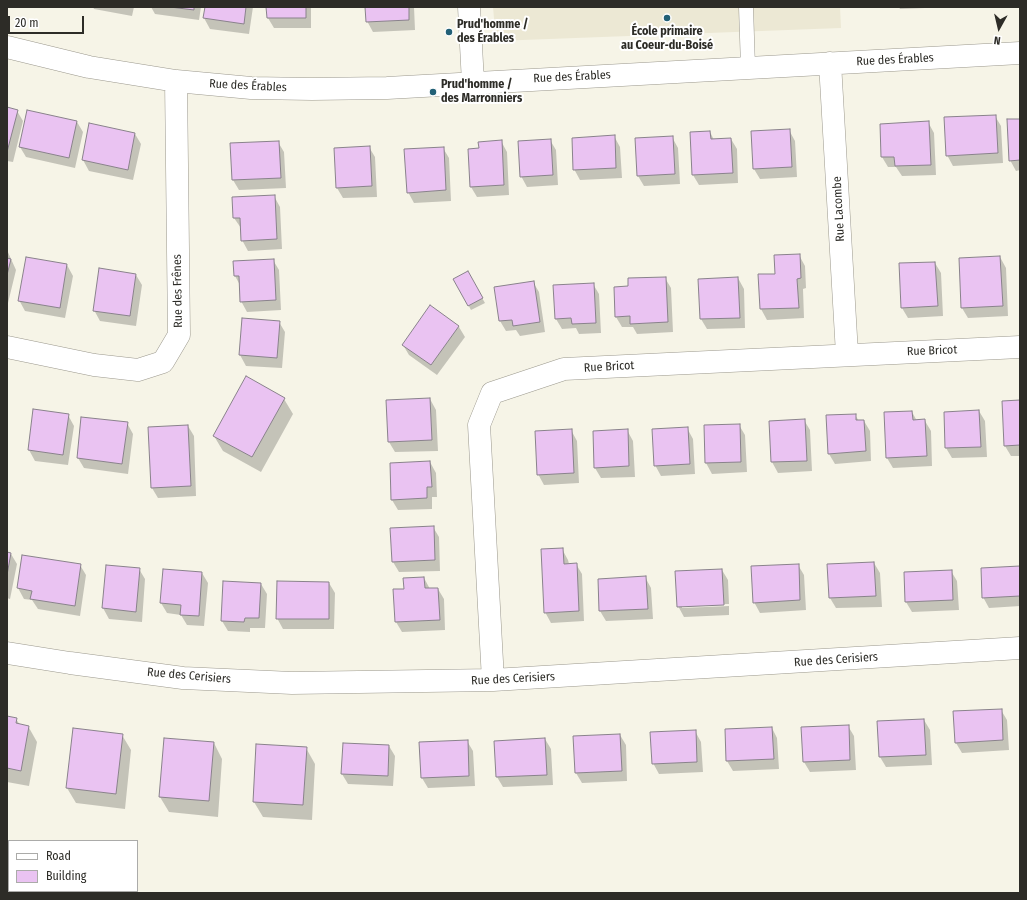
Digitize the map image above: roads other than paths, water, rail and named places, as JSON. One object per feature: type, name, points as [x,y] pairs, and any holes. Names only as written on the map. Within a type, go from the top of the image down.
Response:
[{"type":"street","points":[[469,7],[473,83]]},
{"type":"street","name":"Rue des Érables","points":[[7,47],[89,67],[176,81],[251,88],[312,89],[387,88],[1020,53]]},
{"type":"street","name":"Rue Lacombe","points":[[830,63],[847,354]]},
{"type":"street","name":"Rue des Frênes","points":[[7,347],[94,365],[138,370],[163,362],[179,335],[176,81]]},
{"type":"street","name":"Rue Bricot","points":[[493,680],[479,425],[492,393],[564,369],[847,354],[1020,347]]},
{"type":"street","name":"Rue des Cerisiers","points":[[7,653],[183,678],[292,683],[493,680],[1020,648]]},
{"type":"lane","points":[[746,7],[748,67]]},
{"type":"place","name":"École primaire au Coeur‑du‑Boisé","points":[[667,18]]},
{"type":"place","name":"Prud'homme / des Érables","points":[[449,32]]},
{"type":"place","name":"Prud'homme / des Marronniers","points":[[433,92]]}]
